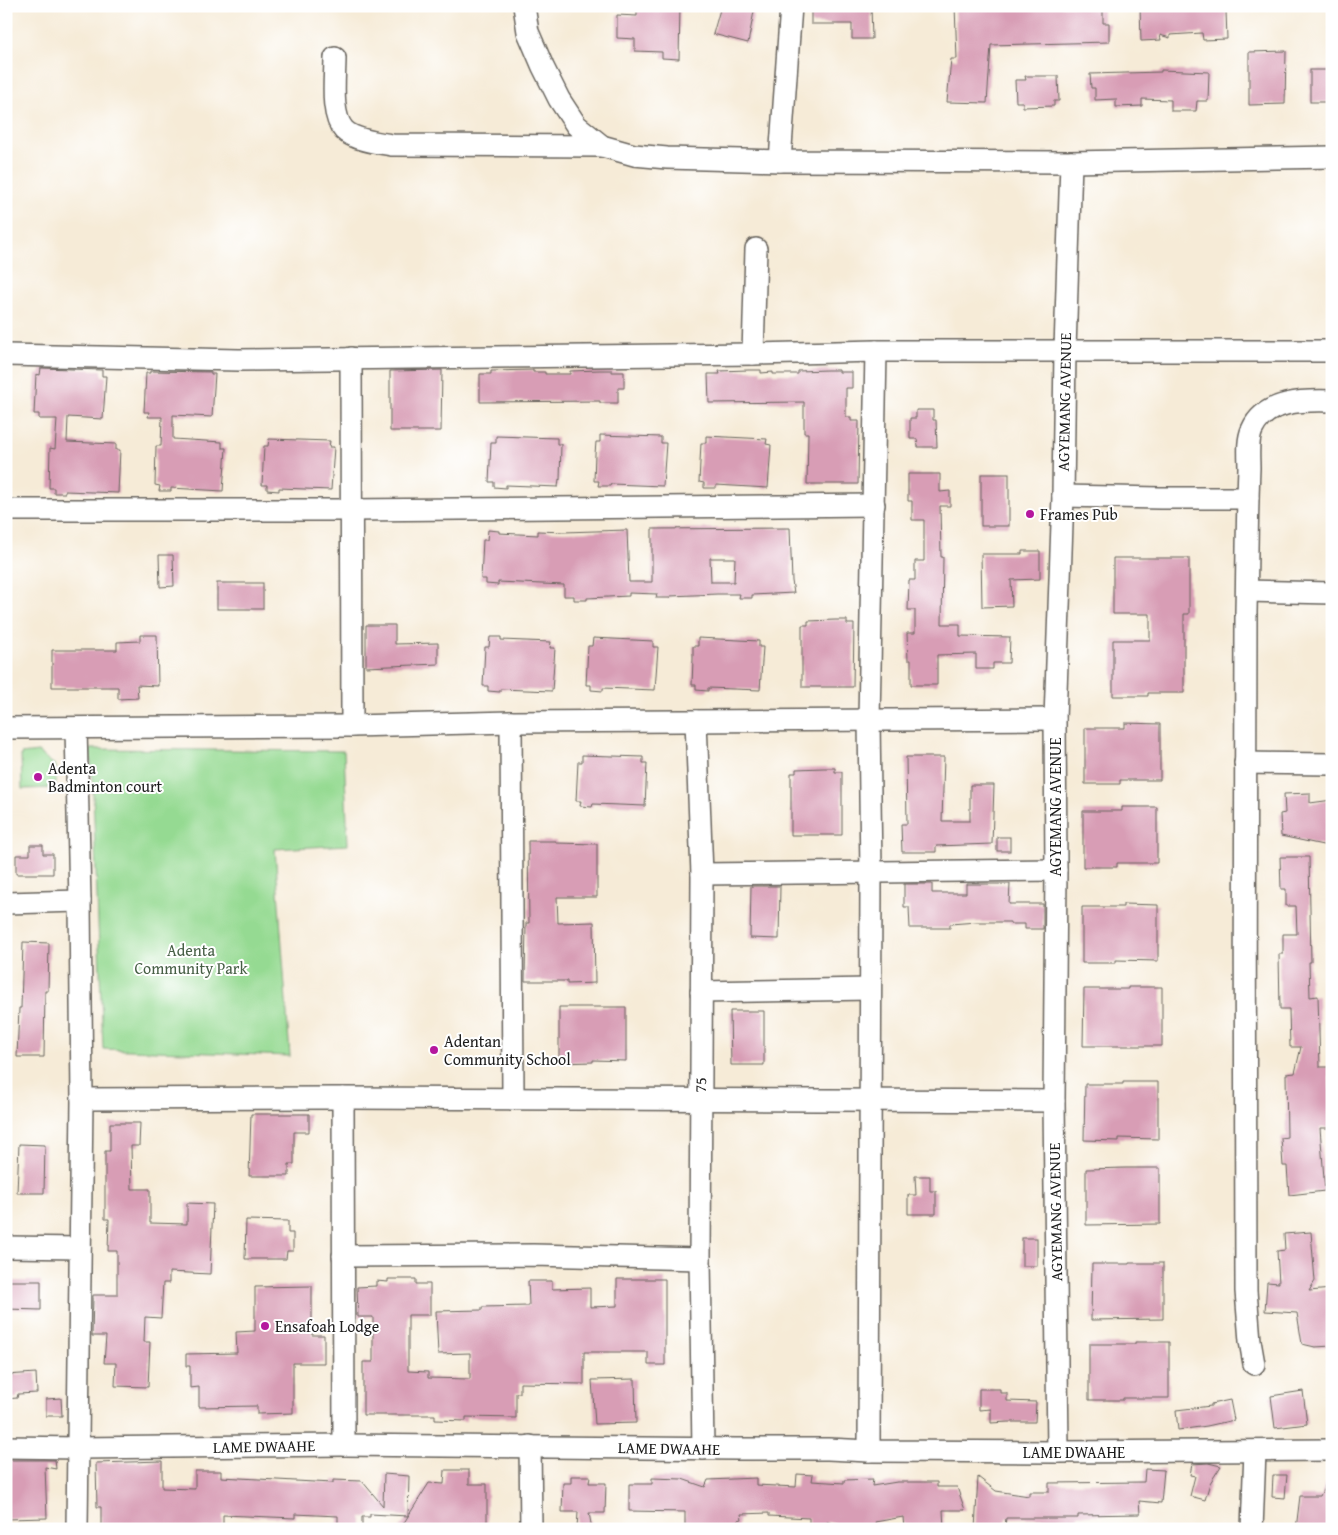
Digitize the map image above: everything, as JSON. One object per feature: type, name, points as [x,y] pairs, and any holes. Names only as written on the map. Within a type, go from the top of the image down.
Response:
[{"type":"street","points":[[524,6],[528,32],[559,99],[576,125],[602,146]]},
{"type":"street","points":[[780,161],[791,6]]},
{"type":"street","points":[[335,58],[335,112],[344,130],[363,140],[392,145],[602,146],[634,155],[667,158],[780,161],[1071,162],[1332,156]]},
{"type":"street","name":"AGYEMANG AVENUE","points":[[1058,1452],[1054,1101],[1055,719],[1063,496],[1064,350],[1071,162]]},
{"type":"street","points":[[753,354],[756,249]]},
{"type":"street","points":[[6,355],[239,360],[876,351],[1326,351]]},
{"type":"street","points":[[868,1451],[871,872],[868,720],[876,351]]},
{"type":"street","points":[[351,358],[352,726]]},
{"type":"street","points":[[1254,1364],[1246,1291],[1245,763],[1248,498],[1251,432],[1258,420],[1270,410],[1285,404],[1313,400],[1332,401]]},
{"type":"street","points":[[1063,496],[1248,498]]},
{"type":"street","points":[[6,510],[351,510],[874,505]]},
{"type":"street","points":[[1247,591],[1332,593]]},
{"type":"street","points":[[6,728],[352,726],[511,722],[1055,719]]},
{"type":"street","name":"75","points":[[696,721],[702,874],[700,1258],[703,1449]]},
{"type":"street","points":[[511,722],[513,1099]]},
{"type":"street","points":[[76,728],[82,1099],[76,1529]]},
{"type":"street","points":[[1245,763],[1332,764]]},
{"type":"street","points":[[702,874],[1056,870]]},
{"type":"street","points":[[6,903],[80,902]]},
{"type":"street","points":[[701,992],[870,989]]},
{"type":"street","points":[[343,1098],[344,1445]]},
{"type":"street","points":[[82,1099],[343,1098],[1054,1101]]},
{"type":"street","points":[[6,1247],[80,1248]]},
{"type":"street","points":[[343,1256],[533,1255],[700,1258]]},
{"type":"street","name":"LAME DWAAHE","points":[[6,1447],[344,1445],[1058,1452],[1332,1450]]},
{"type":"street","points":[[530,1446],[531,1529]]},
{"type":"street","points":[[1252,1529],[1255,1451]]},
{"type":"green space","name":"Adenta Community Park","points":[[90,749],[344,751],[348,845],[275,849],[290,1056],[103,1049]]},
{"type":"green space","name":"Adenta Badminton court","points":[[38,752],[56,766],[55,788],[22,789],[21,754]]},
{"type":"building","points":[[637,6],[680,6],[679,59],[662,58],[662,52],[635,51],[635,39],[617,38],[617,15],[637,16]]},
{"type":"building","points":[[721,6],[755,6],[748,43],[713,34]]},
{"type":"building","points":[[811,6],[871,6],[872,39],[852,39],[852,24],[811,24]]},
{"type":"building","points":[[955,6],[1103,6],[1103,23],[1109,23],[1109,42],[991,45],[987,103],[947,102],[951,59],[957,59]]},
{"type":"building","points":[[1140,6],[1211,6],[1212,11],[1226,11],[1227,39],[1203,40],[1202,33],[1170,35],[1170,38],[1160,35],[1161,40],[1141,41]]},
{"type":"building","points":[[1286,51],[1285,104],[1249,105],[1249,52]]},
{"type":"building","points":[[1161,70],[1209,72],[1208,101],[1197,101],[1196,111],[1171,111],[1171,100],[1142,99],[1142,106],[1116,107],[1116,99],[1095,100],[1095,88],[1091,88],[1090,74],[1161,72]]},
{"type":"building","points":[[1310,70],[1332,70],[1332,102],[1310,102]]},
{"type":"building","points":[[1025,76],[1058,76],[1059,101],[1054,101],[1054,106],[1023,107],[1023,102],[1016,102],[1015,80],[1026,80]]},
{"type":"building","points":[[41,368],[102,370],[102,376],[106,376],[103,419],[68,417],[67,442],[116,444],[116,450],[120,450],[118,493],[65,491],[65,493],[54,493],[54,488],[49,488],[50,448],[55,449],[57,419],[39,419],[39,414],[34,414],[36,374],[40,375]]},
{"type":"building","points":[[442,370],[441,431],[390,431],[390,371]]},
{"type":"building","points":[[533,370],[533,372],[545,372],[545,374],[570,374],[570,371],[599,370],[624,372],[624,388],[618,388],[618,403],[600,403],[600,401],[480,402],[480,374],[491,374],[491,371]]},
{"type":"building","points":[[761,370],[761,373],[773,372],[773,374],[798,374],[798,371],[827,370],[852,372],[852,388],[846,388],[846,417],[851,417],[851,421],[859,421],[858,484],[807,484],[808,433],[804,433],[804,402],[709,403],[708,374],[720,374],[719,371]]},
{"type":"building","points":[[150,371],[211,372],[211,374],[215,374],[212,417],[173,415],[173,439],[222,442],[222,448],[226,448],[223,491],[171,488],[171,491],[159,491],[160,486],[155,485],[156,446],[161,446],[162,417],[148,417],[149,412],[144,412],[146,373],[150,373]]},
{"type":"building","points":[[916,410],[933,410],[933,420],[936,420],[937,447],[918,447],[917,439],[910,439],[910,418],[916,418]]},
{"type":"building","points":[[600,435],[661,437],[661,443],[666,443],[663,486],[611,484],[610,486],[598,486],[599,481],[594,481],[595,454],[596,442],[600,442]]},
{"type":"building","points":[[496,436],[557,438],[557,444],[561,444],[560,480],[558,487],[506,485],[506,488],[494,487],[494,482],[489,482],[491,443],[496,443]]},
{"type":"building","points":[[706,436],[767,439],[766,444],[771,445],[768,488],[716,485],[716,488],[704,488],[704,483],[699,482],[701,443],[706,443]]},
{"type":"building","points":[[269,439],[330,441],[329,447],[334,447],[331,490],[279,488],[279,491],[267,490],[267,485],[262,485],[264,446],[268,446]]},
{"type":"building","points":[[908,474],[940,474],[940,492],[950,491],[950,506],[940,506],[941,557],[943,557],[942,624],[960,624],[960,636],[1010,637],[1009,663],[993,663],[993,669],[976,669],[976,654],[937,655],[937,685],[911,685],[911,660],[908,660],[907,633],[915,633],[915,610],[908,610],[909,580],[915,580],[915,561],[924,561],[924,520],[912,520],[912,501],[908,501]]},
{"type":"building","points":[[981,474],[1009,474],[1009,526],[981,526]]},
{"type":"building","points":[[790,528],[794,593],[752,595],[752,598],[739,598],[740,594],[717,594],[656,598],[657,594],[629,593],[629,596],[574,600],[574,596],[564,596],[564,585],[498,582],[498,585],[486,584],[486,579],[481,579],[483,540],[487,540],[488,530],[499,531],[499,533],[538,535],[538,531],[627,530],[629,582],[652,582],[652,529]],"holes":[[[710,558],[735,558],[734,582],[711,582]]]},
{"type":"building","points":[[1022,551],[1040,551],[1040,579],[1011,580],[1012,606],[982,607],[981,554],[1022,554]]},
{"type":"building","points":[[159,555],[173,555],[174,586],[160,587]]},
{"type":"building","points":[[1113,558],[1189,558],[1189,614],[1184,614],[1184,693],[1148,693],[1148,696],[1113,696],[1113,640],[1150,640],[1150,614],[1113,614]]},
{"type":"building","points":[[217,583],[263,583],[263,609],[217,609]]},
{"type":"building","points":[[847,620],[847,624],[854,624],[853,687],[802,687],[802,625],[808,625],[808,621]]},
{"type":"building","points":[[366,625],[395,625],[395,644],[438,643],[438,664],[366,667]]},
{"type":"building","points":[[140,635],[157,635],[158,686],[137,685],[138,698],[118,699],[118,687],[52,687],[52,650],[117,650],[117,642],[140,641]]},
{"type":"building","points":[[490,637],[501,637],[501,640],[551,642],[550,648],[555,648],[552,691],[500,689],[500,692],[488,691],[488,686],[483,686],[485,647],[489,647]]},
{"type":"building","points":[[593,638],[653,641],[653,647],[658,647],[655,690],[603,688],[603,691],[591,690],[591,685],[586,685],[588,646],[592,646]]},
{"type":"building","points":[[698,638],[759,641],[759,647],[763,647],[760,690],[708,688],[708,691],[696,690],[696,685],[692,685],[693,646],[698,646]]},
{"type":"building","points":[[1125,723],[1160,724],[1160,780],[1120,780],[1120,784],[1085,784],[1085,728],[1125,728]]},
{"type":"building","points":[[582,755],[643,757],[643,763],[647,763],[645,806],[593,804],[592,807],[580,806],[581,801],[576,801],[578,762],[582,762]]},
{"type":"building","points":[[906,757],[944,757],[942,821],[970,821],[970,785],[994,785],[992,844],[936,846],[936,852],[902,852],[901,824],[907,824]]},
{"type":"building","points":[[835,768],[835,772],[842,772],[842,835],[791,835],[791,773],[796,773],[796,769]]},
{"type":"building","points":[[1310,793],[1310,803],[1332,800],[1332,844],[1323,845],[1281,836],[1280,814],[1285,813],[1284,794]]},
{"type":"building","points":[[1122,807],[1157,807],[1157,863],[1117,863],[1117,867],[1083,867],[1083,811],[1122,811]]},
{"type":"building","points":[[997,837],[1010,837],[1010,851],[997,851]]},
{"type":"building","points":[[528,841],[597,844],[597,897],[557,897],[558,923],[594,922],[595,983],[567,984],[567,981],[525,981],[526,923],[529,923]]},
{"type":"building","points":[[30,845],[43,845],[43,854],[53,854],[53,874],[16,874],[16,855],[30,855]]},
{"type":"building","points":[[1280,857],[1309,857],[1310,997],[1318,996],[1320,1067],[1329,1067],[1330,1090],[1332,1090],[1332,1128],[1320,1128],[1325,1191],[1289,1195],[1287,1166],[1283,1166],[1281,1138],[1287,1137],[1286,1074],[1295,1073],[1301,1047],[1290,1047],[1289,1009],[1280,1009],[1279,954],[1283,954],[1283,934],[1297,934],[1296,906],[1286,906],[1286,889],[1281,889]]},
{"type":"building","points":[[904,884],[932,884],[932,893],[966,893],[966,884],[1010,884],[1009,904],[1043,904],[1043,929],[1025,929],[1025,924],[1010,924],[1010,922],[950,924],[950,928],[910,928],[909,907],[904,907]]},
{"type":"building","points":[[751,886],[780,886],[779,939],[750,938]]},
{"type":"building","points":[[1123,904],[1158,905],[1158,961],[1116,960],[1116,963],[1082,963],[1082,907],[1123,907]]},
{"type":"building","points":[[23,942],[49,943],[48,991],[45,991],[44,1057],[17,1057]]},
{"type":"building","points":[[1128,987],[1162,987],[1162,1046],[1083,1046],[1084,989],[1128,989]]},
{"type":"building","points":[[559,1007],[626,1007],[626,1061],[593,1060],[593,1062],[559,1063]]},
{"type":"building","points":[[730,1011],[764,1011],[764,1065],[731,1065]]},
{"type":"building","points":[[1123,1082],[1158,1082],[1158,1139],[1119,1138],[1119,1141],[1084,1140],[1085,1084],[1123,1084]]},
{"type":"building","points":[[251,1114],[309,1114],[309,1132],[294,1132],[294,1164],[289,1164],[289,1176],[249,1176]]},
{"type":"building","points":[[110,1123],[140,1123],[139,1146],[131,1146],[132,1189],[150,1189],[150,1223],[187,1224],[187,1203],[213,1204],[210,1274],[169,1272],[169,1283],[163,1283],[161,1318],[145,1317],[144,1342],[150,1342],[148,1387],[115,1386],[116,1363],[104,1363],[106,1336],[92,1336],[93,1295],[117,1295],[117,1251],[108,1251],[109,1219],[105,1219],[105,1151],[110,1151]]},
{"type":"building","points":[[19,1144],[45,1145],[44,1193],[17,1193]]},
{"type":"building","points":[[1160,1168],[1160,1224],[1086,1225],[1086,1169]]},
{"type":"building","points":[[915,1176],[930,1176],[930,1191],[936,1191],[936,1214],[908,1214],[908,1195],[916,1195]]},
{"type":"building","points":[[246,1220],[288,1221],[288,1233],[293,1233],[293,1251],[287,1251],[286,1259],[245,1259]]},
{"type":"building","points":[[1311,1232],[1315,1281],[1309,1291],[1332,1289],[1332,1346],[1315,1347],[1302,1344],[1297,1313],[1265,1311],[1267,1282],[1279,1283],[1277,1251],[1285,1250],[1284,1234]]},
{"type":"building","points":[[1022,1238],[1037,1238],[1037,1266],[1022,1266]]},
{"type":"building","points":[[1163,1263],[1163,1319],[1091,1320],[1092,1264]]},
{"type":"building","points":[[388,1279],[416,1279],[416,1284],[430,1284],[430,1315],[408,1315],[408,1371],[428,1372],[428,1378],[470,1379],[470,1353],[438,1354],[436,1311],[482,1310],[482,1307],[529,1306],[528,1281],[552,1281],[552,1289],[590,1288],[590,1307],[617,1306],[617,1279],[665,1279],[665,1365],[648,1365],[648,1352],[584,1352],[584,1384],[520,1383],[520,1393],[516,1393],[516,1418],[466,1417],[466,1421],[435,1420],[435,1415],[363,1415],[363,1362],[373,1362],[373,1317],[358,1317],[357,1287],[376,1286],[376,1281],[388,1282]]},
{"type":"building","points":[[6,1281],[41,1281],[41,1310],[6,1309]]},
{"type":"building","points":[[312,1286],[312,1335],[324,1335],[324,1363],[293,1363],[293,1413],[257,1414],[257,1406],[199,1407],[199,1387],[190,1388],[190,1366],[186,1366],[186,1354],[237,1353],[236,1332],[255,1331],[255,1287]]},
{"type":"building","points":[[1135,1342],[1169,1342],[1169,1398],[1089,1400],[1089,1344],[1135,1344]]},
{"type":"building","points":[[36,1373],[37,1393],[18,1394],[17,1398],[6,1399],[6,1375]]},
{"type":"building","points":[[635,1379],[636,1423],[595,1424],[592,1380]]},
{"type":"building","points":[[979,1389],[1000,1389],[1000,1393],[1007,1393],[1007,1401],[1036,1402],[1035,1422],[991,1423],[991,1409],[979,1410]]},
{"type":"building","points":[[1303,1391],[1307,1424],[1275,1428],[1271,1396]]},
{"type":"building","points":[[61,1398],[62,1416],[46,1416],[46,1399]]},
{"type":"building","points":[[1230,1400],[1234,1420],[1178,1430],[1176,1410],[1211,1406],[1211,1404]]},
{"type":"building","points":[[6,1460],[55,1460],[56,1469],[45,1467],[47,1518],[7,1519]]},
{"type":"building","points":[[162,1461],[162,1488],[195,1489],[195,1471],[221,1471],[221,1477],[333,1483],[333,1480],[362,1481],[383,1506],[384,1474],[409,1476],[408,1516],[370,1514],[370,1517],[362,1517],[362,1529],[338,1529],[338,1516],[295,1514],[295,1518],[223,1515],[223,1529],[101,1529],[101,1507],[97,1507],[96,1463]]},
{"type":"building","points":[[1208,1463],[1221,1466],[1210,1483],[1205,1500],[1190,1496],[1195,1476],[1190,1475],[1192,1464]]},
{"type":"building","points":[[1145,1469],[1164,1470],[1161,1503],[1139,1501],[1140,1514],[1078,1515],[1078,1518],[1006,1518],[1005,1526],[999,1529],[975,1529],[978,1477],[996,1491],[1029,1496],[1029,1492],[1049,1492],[1049,1483],[1144,1482]]},
{"type":"building","points":[[445,1470],[469,1470],[469,1484],[487,1484],[487,1529],[400,1529],[429,1483],[444,1484]]},
{"type":"building","points":[[1332,1472],[1332,1529],[1296,1529],[1300,1496],[1320,1496]]},
{"type":"building","points":[[797,1474],[813,1475],[812,1481],[844,1483],[844,1480],[873,1479],[872,1486],[897,1482],[937,1482],[937,1487],[957,1487],[965,1510],[943,1510],[944,1529],[904,1529],[903,1517],[875,1522],[877,1529],[846,1529],[846,1527],[827,1522],[825,1529],[809,1529],[809,1518],[769,1516],[769,1513],[741,1514],[742,1519],[738,1520],[738,1529],[685,1529],[685,1512],[629,1511],[629,1484],[652,1484],[652,1478],[682,1479],[705,1487],[708,1480],[756,1478],[756,1485],[796,1487]]},
{"type":"building","points":[[1273,1475],[1287,1475],[1285,1498],[1272,1497]]},
{"type":"building","points":[[571,1476],[590,1476],[589,1483],[606,1483],[605,1513],[589,1513],[592,1529],[577,1529],[578,1512],[562,1512],[563,1483],[571,1483]]},
{"type":"place","name":"Frames Pub","points":[[1030,514]]},
{"type":"place","name":"Adenta Badminton court","points":[[38,777]]},
{"type":"place","name":"Adentan Community School","points":[[434,1050]]},
{"type":"place","name":"Ensafoah Lodge","points":[[265,1326]]}]
